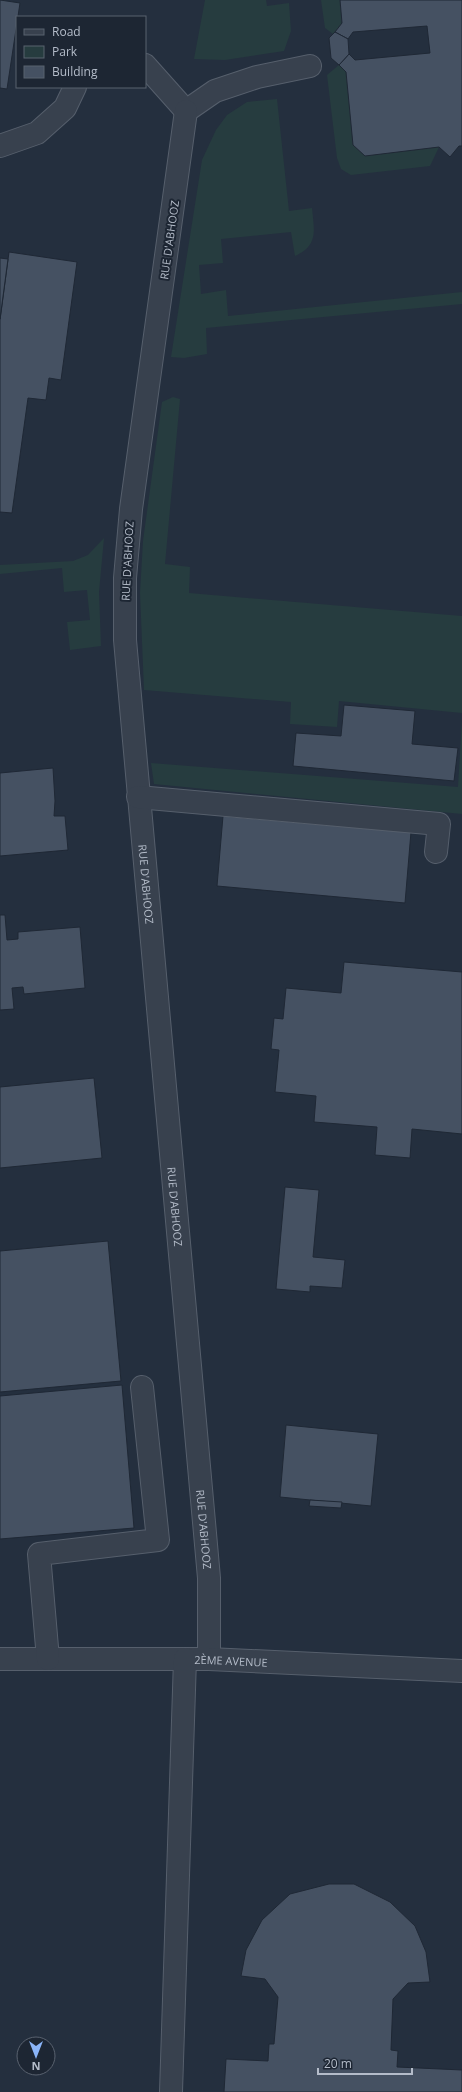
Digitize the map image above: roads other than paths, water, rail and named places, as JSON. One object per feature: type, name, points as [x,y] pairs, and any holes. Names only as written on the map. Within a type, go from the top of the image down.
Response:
[{"type":"street","points":[[146,67],[186,111],[215,91],[257,77],[310,66]]},
{"type":"street","points":[[0,146],[37,133],[65,108],[75,88]]},
{"type":"street","name":"RUE D'ABHOOZ","points":[[186,111],[132,501],[125,578],[125,640],[209,1578],[209,1659]]},
{"type":"street","points":[[138,797],[439,824],[436,852]]},
{"type":"street","points":[[48,1659],[39,1554],[158,1540],[142,1387]]},
{"type":"street","name":"2ÈME AVENUE","points":[[0,1659],[209,1659],[462,1671]]},
{"type":"street","points":[[170,2092],[185,1659]]}]
